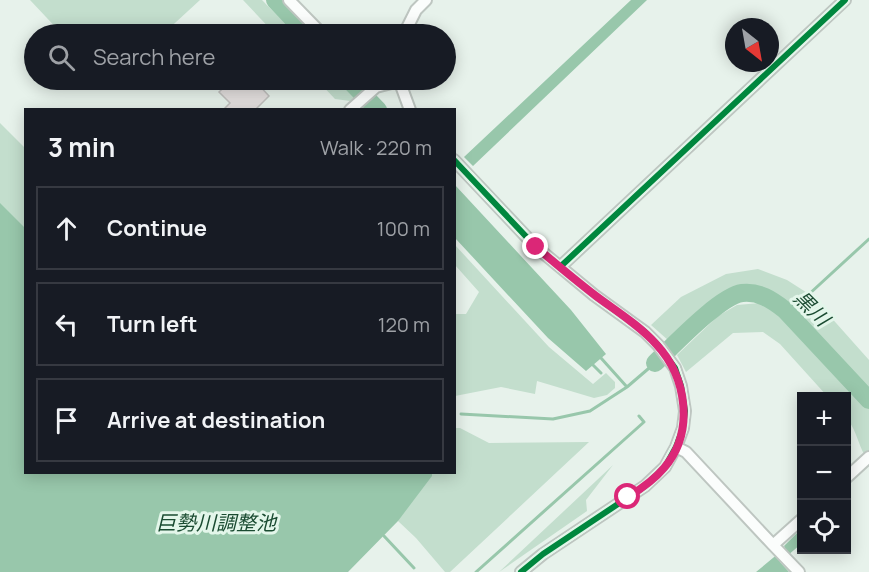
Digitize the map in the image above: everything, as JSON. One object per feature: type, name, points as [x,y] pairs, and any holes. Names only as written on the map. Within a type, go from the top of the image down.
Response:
[{"type":"street","points":[[289,0],[312,24]]},
{"type":"street","points":[[408,24],[416,10],[426,0]]},
{"type":"street","points":[[560,267],[845,0]]},
{"type":"street","points":[[352,108],[373,90]]},
{"type":"street","points":[[403,90],[409,108]]},
{"type":"street","points":[[456,162],[536,247],[645,332],[658,345],[675,368],[685,411],[683,428],[665,467],[645,486],[543,554],[521,572]]},
{"type":"street","points":[[676,447],[686,452],[799,572]]},
{"type":"street","points":[[851,473],[869,457]]},
{"type":"street","points":[[776,547],[797,523]]},
{"type":"shaded area","points":[[30,0],[200,0],[174,24],[53,24]]},
{"type":"shaded area","points":[[243,0],[262,0],[285,24],[266,24]]},
{"type":"shaded area","points":[[326,90],[350,90],[356,96],[350,101],[335,99]]},
{"type":"shaded area","points":[[0,123],[24,147],[24,231],[0,237]]},
{"type":"shaded area","points":[[456,246],[549,347],[593,384],[606,373],[615,382],[615,388],[607,395],[594,398],[537,381],[535,394],[501,387],[456,396],[456,314],[466,314],[479,292],[456,266]]},
{"type":"shaded area","points":[[758,269],[787,280],[812,296],[869,360],[869,391],[788,301],[756,289],[733,292],[713,302],[669,341],[651,325],[681,297],[726,274]]},
{"type":"shaded area","points":[[760,303],[785,316],[869,408],[869,461],[862,451],[851,425],[851,392],[823,392],[780,344],[763,332],[733,333],[686,372],[677,355],[718,316],[737,305]]},
{"type":"shaded area","points":[[456,428],[489,443],[589,442],[450,572],[445,572],[398,521],[364,503],[345,474],[456,474]]},
{"type":"shaded area","points":[[613,465],[586,500],[587,511],[499,572]]},
{"type":"water","points":[[631,0],[647,0],[473,166],[464,157]]},
{"type":"water","points":[[456,186],[571,310],[606,354],[586,371],[548,338],[456,239]]},
{"type":"water","name":"巨勢川調整池","points":[[0,203],[24,227],[24,474],[432,474],[398,521],[348,572],[0,572]]},
{"type":"water","points":[[797,533],[797,547],[780,562],[789,572],[756,572],[785,548],[784,546]]},
{"type":"building","points":[[221,90],[263,90],[269,96],[257,108],[225,108],[230,103],[219,92]]},
{"type":"waterway","name":"黒川","points":[[275,0],[298,24]]},
{"type":"waterway","name":"黒川","points":[[359,90],[376,108]]},
{"type":"waterway","points":[[807,296],[869,239]]},
{"type":"waterway","name":"黒川","points":[[655,363],[722,303],[742,293],[754,293],[785,310],[869,400]]},
{"type":"waterway","points":[[601,358],[627,387],[655,363]]},
{"type":"waterway","points":[[593,365],[601,373]]},
{"type":"waterway","points":[[461,414],[553,419],[590,411],[627,387]]},
{"type":"waterway","points":[[476,572],[644,422],[639,416]]},
{"type":"waterway","points":[[384,536],[414,568]]},
{"type":"cycle path","points":[[560,267],[845,0]]},
{"type":"cycle path","points":[[456,162],[536,247],[594,295],[645,332],[658,345],[675,368],[685,411],[683,428],[665,467],[645,486],[543,554],[521,572]]},
{"type":"route","points":[[536,247],[594,295],[645,332],[675,368],[685,411],[683,428],[665,467],[645,486],[628,497]]}]
